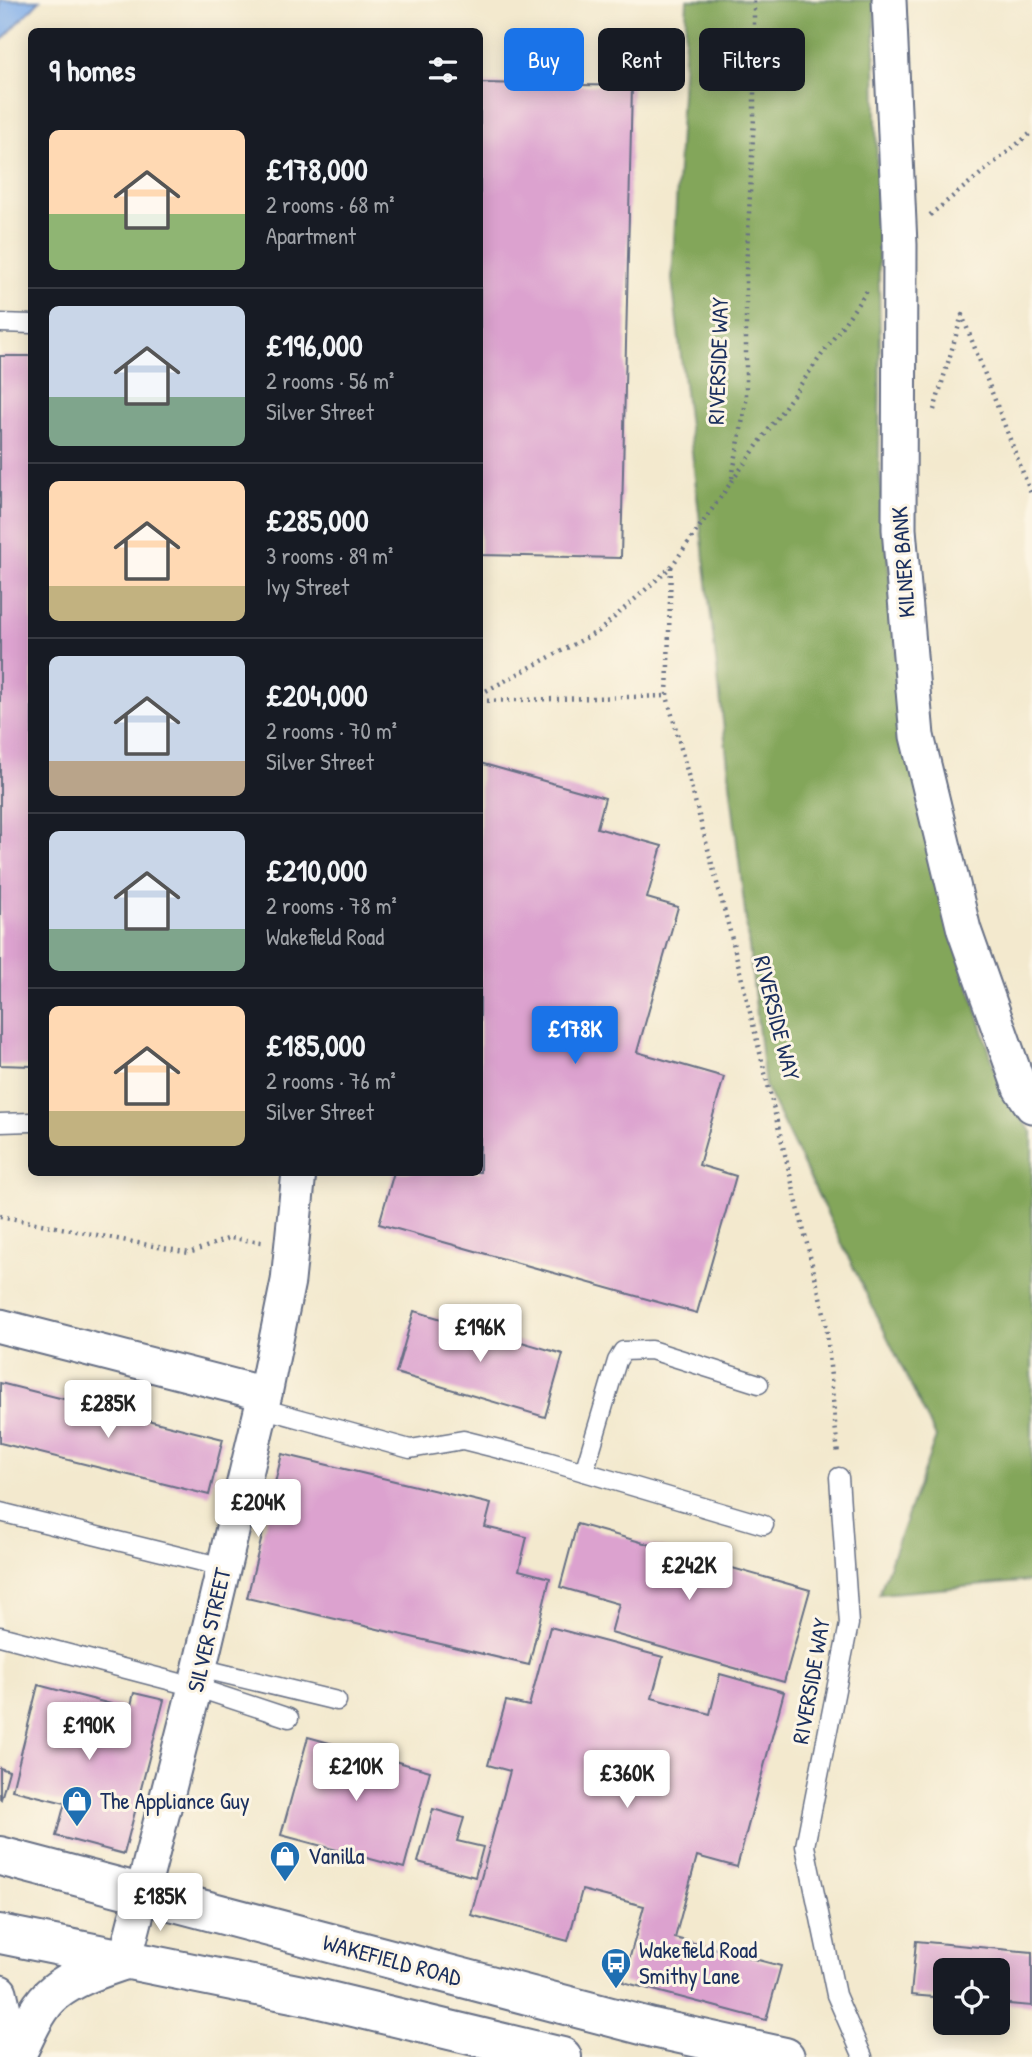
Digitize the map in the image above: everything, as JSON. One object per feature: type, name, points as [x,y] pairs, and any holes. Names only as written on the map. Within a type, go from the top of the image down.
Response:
[{"type":"highway","name":"WAKEFIELD ROAD","points":[[0,1856],[653,2028],[785,2057]]},
{"type":"highway","points":[[0,1934],[312,1997],[562,2057]]},
{"type":"highway","points":[[16,2057],[36,2017],[54,1992],[82,1976],[125,1960]]},
{"type":"street","name":"KILNER BANK","points":[[889,0],[900,245],[899,528],[917,736],[964,930],[1020,1088],[1032,1106]]},
{"type":"street","name":"SILVER STREET","points":[[125,1960],[144,1892],[263,1401],[288,1281],[299,1176]]},
{"type":"street","points":[[0,1326],[263,1401]]},
{"type":"street","points":[[0,1992],[5,2014],[5,2057]]},
{"type":"lane","points":[[0,323],[28,324]]},
{"type":"lane","points":[[0,1123],[28,1122]]},
{"type":"lane","points":[[584,1472],[617,1361],[623,1351],[651,1350],[759,1384]]},
{"type":"lane","points":[[263,1401],[411,1448],[463,1440],[764,1525]]},
{"type":"lane","name":"RIVERSIDE WAY","points":[[839,1477],[849,1624],[805,1846],[836,1995],[863,2057]]},
{"type":"lane","points":[[0,1512],[223,1567]]},
{"type":"lane","points":[[0,1636],[197,1677],[337,1701]]},
{"type":"lane","points":[[197,1677],[289,1718]]},
{"type":"path","name":"RIVERSIDE WAY","points":[[754,0],[754,117],[746,271],[746,402],[732,482],[671,567],[667,696],[736,952],[826,1321],[839,1477]]},
{"type":"path","points":[[923,221],[1032,132]]},
{"type":"path","points":[[732,482],[868,290]]},
{"type":"path","points":[[931,422],[962,315],[1032,496]]},
{"type":"path","points":[[483,692],[599,631],[671,567]]},
{"type":"path","points":[[483,701],[667,696]]},
{"type":"path","points":[[0,1216],[189,1253],[230,1238],[292,1245]]},
{"type":"green space","points":[[687,0],[874,0],[880,338],[879,462],[904,737],[949,921],[1003,1095],[1032,1132],[1032,1581],[879,1594],[936,1437],[765,1086],[672,279],[682,91],[685,91]]},
{"type":"water","points":[[0,0],[40,0],[0,42]]},
{"type":"building","points":[[483,83],[504,83],[504,91],[584,91],[584,85],[598,85],[598,91],[632,91],[621,558],[483,555]]},
{"type":"building","points":[[0,356],[28,356],[28,1066],[0,1065]]},
{"type":"building","points":[[483,764],[605,798],[597,828],[662,846],[647,898],[678,907],[637,1052],[724,1077],[699,1165],[736,1176],[697,1313],[379,1224],[393,1176],[483,1176]]},
{"type":"building","points":[[414,1311],[563,1354],[545,1417],[396,1373]]},
{"type":"building","points":[[0,1383],[223,1439],[209,1495],[0,1443]]},
{"type":"building","points":[[282,1454],[491,1504],[485,1527],[527,1537],[519,1570],[550,1578],[529,1665],[247,1598]]},
{"type":"building","points":[[577,1524],[810,1590],[784,1682],[611,1633],[619,1604],[560,1587]]},
{"type":"building","points":[[550,1627],[663,1657],[652,1698],[710,1714],[720,1674],[784,1692],[737,1867],[697,1856],[675,1938],[781,1966],[766,2020],[623,1982],[644,1906],[582,1890],[568,1941],[471,1915],[510,1771],[488,1765],[506,1701],[529,1706]]},
{"type":"building","points":[[38,1685],[130,1709],[134,1693],[164,1700],[124,1854],[56,1836],[65,1803],[12,1790]]},
{"type":"building","points":[[308,1737],[430,1771],[404,1868],[281,1835]]},
{"type":"building","points":[[0,1768],[9,1771],[1,1799],[0,1798]]},
{"type":"building","points":[[433,1809],[464,1818],[457,1841],[483,1847],[475,1877],[418,1862]]},
{"type":"building","points":[[916,1941],[1032,1952],[1032,2006],[1010,2004],[1010,1958],[933,1958],[933,1997],[911,1995]]},
{"type":"place","name":"The Appliance Guy","points":[[77,1828]]},
{"type":"place","name":"Vanilla","points":[[285,1883]]},
{"type":"place","name":"Wakefield Road Smithy Lane","points":[[616,1990]]}]
